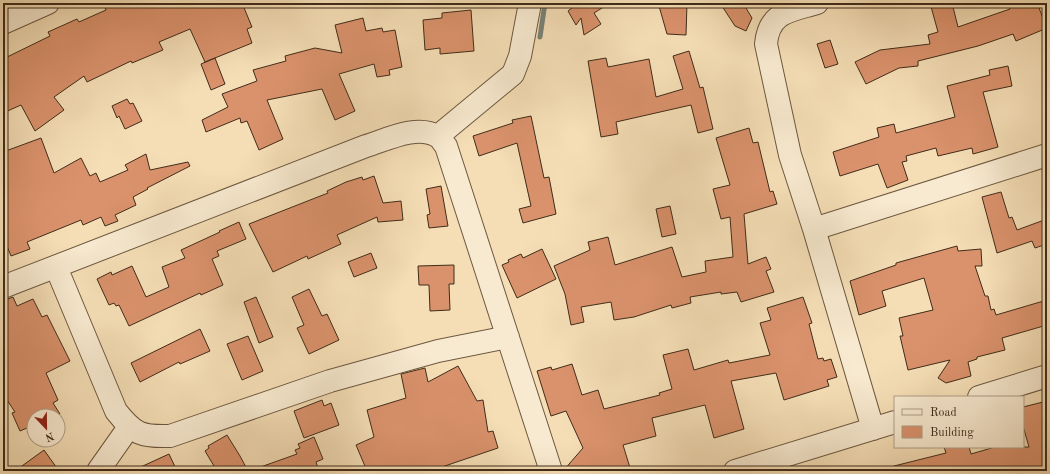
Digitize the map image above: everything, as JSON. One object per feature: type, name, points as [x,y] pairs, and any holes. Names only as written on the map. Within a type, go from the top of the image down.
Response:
[{"type":"street","points":[[438,136],[513,74],[520,56],[530,3]]},
{"type":"street","points":[[817,3],[781,14],[772,22],[767,32],[766,44],[790,155],[814,229],[873,429]]},
{"type":"street","points":[[3,23],[41,4]]},
{"type":"street","points":[[3,287],[366,146],[408,133],[425,132],[438,136],[446,146],[551,471]]},
{"type":"street","points":[[814,229],[1047,155]]},
{"type":"street","points":[[56,267],[116,411],[129,427],[149,437],[170,436],[330,381],[438,351],[508,337]]},
{"type":"street","points":[[982,396],[1047,376]]},
{"type":"street","points":[[735,471],[894,422]]},
{"type":"street","points":[[98,471],[129,427]]},
{"type":"building","points":[[103,3],[242,3],[252,27],[247,29],[252,43],[205,62],[190,29],[159,42],[163,50],[132,63],[131,61],[87,82],[84,76],[54,97],[64,110],[35,131],[21,105],[3,113],[3,59],[50,36],[48,32],[77,19],[79,22],[106,10]]},
{"type":"building","points":[[578,3],[610,3],[594,13],[601,24],[584,35],[581,18],[576,25],[568,11]]},
{"type":"building","points":[[670,3],[687,3],[686,35],[667,34],[659,6],[670,7]]},
{"type":"building","points":[[720,3],[743,3],[752,18],[746,31],[735,26]]},
{"type":"building","points":[[930,3],[952,3],[958,27],[1010,9],[1007,3],[1037,3],[1047,28],[1016,41],[1013,34],[978,46],[918,61],[918,66],[899,68],[866,84],[855,62],[880,50],[930,44],[928,35],[938,32]]},
{"type":"building","points":[[471,10],[474,51],[440,54],[440,48],[425,50],[423,20],[442,18],[442,13]]},
{"type":"building","points":[[363,18],[366,31],[382,28],[383,32],[395,30],[402,67],[389,70],[390,75],[377,77],[374,64],[339,74],[355,111],[335,120],[322,89],[267,100],[283,139],[259,150],[247,121],[241,123],[240,118],[206,132],[202,120],[228,107],[222,94],[257,81],[253,70],[286,61],[285,56],[315,48],[342,53],[335,25]]},
{"type":"building","points":[[830,40],[838,64],[825,68],[817,44]]},
{"type":"building","points":[[689,51],[700,88],[703,87],[713,129],[698,133],[691,105],[616,122],[618,134],[601,137],[588,61],[606,58],[608,67],[649,59],[656,97],[683,89],[673,56]]},
{"type":"building","points":[[215,58],[225,84],[211,90],[201,64]]},
{"type":"building","points":[[1008,66],[1012,86],[983,92],[998,147],[973,154],[972,148],[938,156],[936,148],[906,156],[907,161],[902,162],[908,180],[887,188],[878,164],[840,176],[833,152],[879,137],[877,128],[894,124],[896,133],[955,117],[947,86],[990,75],[989,70]]},
{"type":"building","points":[[127,99],[130,104],[133,103],[142,121],[125,129],[119,116],[117,118],[112,106]]},
{"type":"building","points":[[531,116],[544,178],[549,177],[556,214],[523,223],[519,209],[531,206],[517,143],[479,156],[473,136],[513,123],[512,120]]},
{"type":"building","points":[[749,128],[753,143],[758,142],[770,192],[773,191],[777,204],[744,214],[748,264],[766,257],[771,269],[766,271],[774,292],[741,302],[737,292],[721,294],[721,292],[690,297],[691,303],[672,308],[671,305],[634,317],[614,320],[611,302],[581,307],[584,322],[571,325],[565,294],[554,266],[590,250],[588,242],[608,237],[615,265],[672,247],[682,277],[706,272],[705,261],[733,257],[730,217],[721,219],[713,189],[730,185],[716,138]]},
{"type":"building","points":[[41,138],[54,173],[81,158],[90,176],[96,173],[100,182],[128,170],[125,165],[146,154],[150,170],[188,162],[190,166],[147,188],[148,189],[133,197],[136,205],[115,215],[118,221],[105,226],[101,217],[83,225],[81,220],[27,242],[30,249],[11,256],[3,236],[3,152]]},
{"type":"building","points":[[374,176],[383,203],[401,201],[403,220],[378,222],[377,217],[337,235],[341,244],[308,259],[307,256],[273,272],[249,224],[328,193],[327,191],[346,182],[362,177],[363,180]]},
{"type":"building","points":[[441,186],[448,226],[429,228],[427,215],[430,214],[426,189]]},
{"type":"building","points":[[1001,192],[1009,218],[1012,217],[1017,230],[1047,219],[1047,244],[1035,248],[1032,241],[997,253],[982,197]]},
{"type":"building","points":[[670,206],[676,234],[662,237],[656,209]]},
{"type":"building","points":[[239,222],[246,239],[217,251],[219,256],[212,259],[223,285],[201,295],[200,293],[129,326],[119,305],[116,306],[114,303],[109,305],[97,279],[111,272],[112,275],[132,266],[146,297],[169,287],[162,267],[185,258],[181,250]]},
{"type":"building","points":[[957,246],[958,251],[981,249],[982,266],[975,266],[985,296],[988,296],[991,310],[994,309],[996,315],[1047,300],[1047,325],[1002,338],[1005,350],[977,357],[977,359],[968,362],[971,376],[946,383],[938,378],[950,360],[908,370],[900,336],[903,336],[899,318],[933,310],[924,278],[882,291],[886,306],[859,315],[850,281],[896,265],[896,263]]},
{"type":"building","points":[[542,249],[556,279],[517,298],[502,265],[509,262],[508,260],[521,254],[523,258]]},
{"type":"building","points":[[371,253],[377,268],[354,277],[348,262]]},
{"type":"building","points":[[454,265],[454,284],[449,284],[450,310],[430,311],[429,285],[419,285],[418,266]]},
{"type":"building","points":[[309,289],[322,316],[327,314],[339,340],[309,354],[297,328],[304,325],[292,297]]},
{"type":"building","points":[[13,297],[17,306],[33,299],[42,317],[47,315],[70,361],[46,373],[58,400],[53,403],[56,408],[26,408],[26,428],[20,431],[12,413],[15,412],[3,394],[3,301]]},
{"type":"building","points":[[256,297],[273,337],[259,343],[244,302]]},
{"type":"building","points":[[803,297],[812,323],[809,324],[818,359],[823,358],[824,361],[831,359],[837,377],[827,380],[829,386],[784,400],[776,373],[731,381],[744,429],[714,438],[705,405],[652,418],[656,436],[623,445],[631,471],[563,471],[583,448],[566,411],[551,416],[537,371],[551,367],[552,370],[572,364],[582,395],[598,390],[604,409],[660,395],[659,393],[672,389],[663,355],[688,349],[694,370],[728,360],[729,363],[770,355],[760,323],[771,320],[767,308]]},
{"type":"building","points":[[200,329],[210,351],[180,364],[179,362],[140,382],[131,363]]},
{"type":"building","points":[[248,336],[263,371],[242,380],[227,344]]},
{"type":"building","points":[[458,366],[477,401],[483,400],[488,432],[493,431],[498,448],[430,471],[367,471],[356,445],[374,437],[367,410],[406,398],[401,374],[425,368],[428,382]]},
{"type":"building","points":[[322,400],[324,406],[331,403],[339,425],[304,438],[294,411]]},
{"type":"building","points":[[1047,401],[1047,471],[895,471],[894,466],[946,453],[944,448],[969,448],[971,454],[992,448],[1029,447],[1024,430],[1024,407]]},
{"type":"building","points":[[227,435],[248,471],[217,471],[205,451],[209,448],[208,446]]},
{"type":"building","points":[[314,437],[323,459],[316,462],[319,471],[255,471],[255,469],[297,454],[295,450],[300,448],[298,444]]},
{"type":"building","points":[[44,450],[59,471],[15,471]]},
{"type":"building","points":[[169,454],[177,471],[132,471]]},
{"type":"waterway","points":[[540,37],[545,3]]}]
